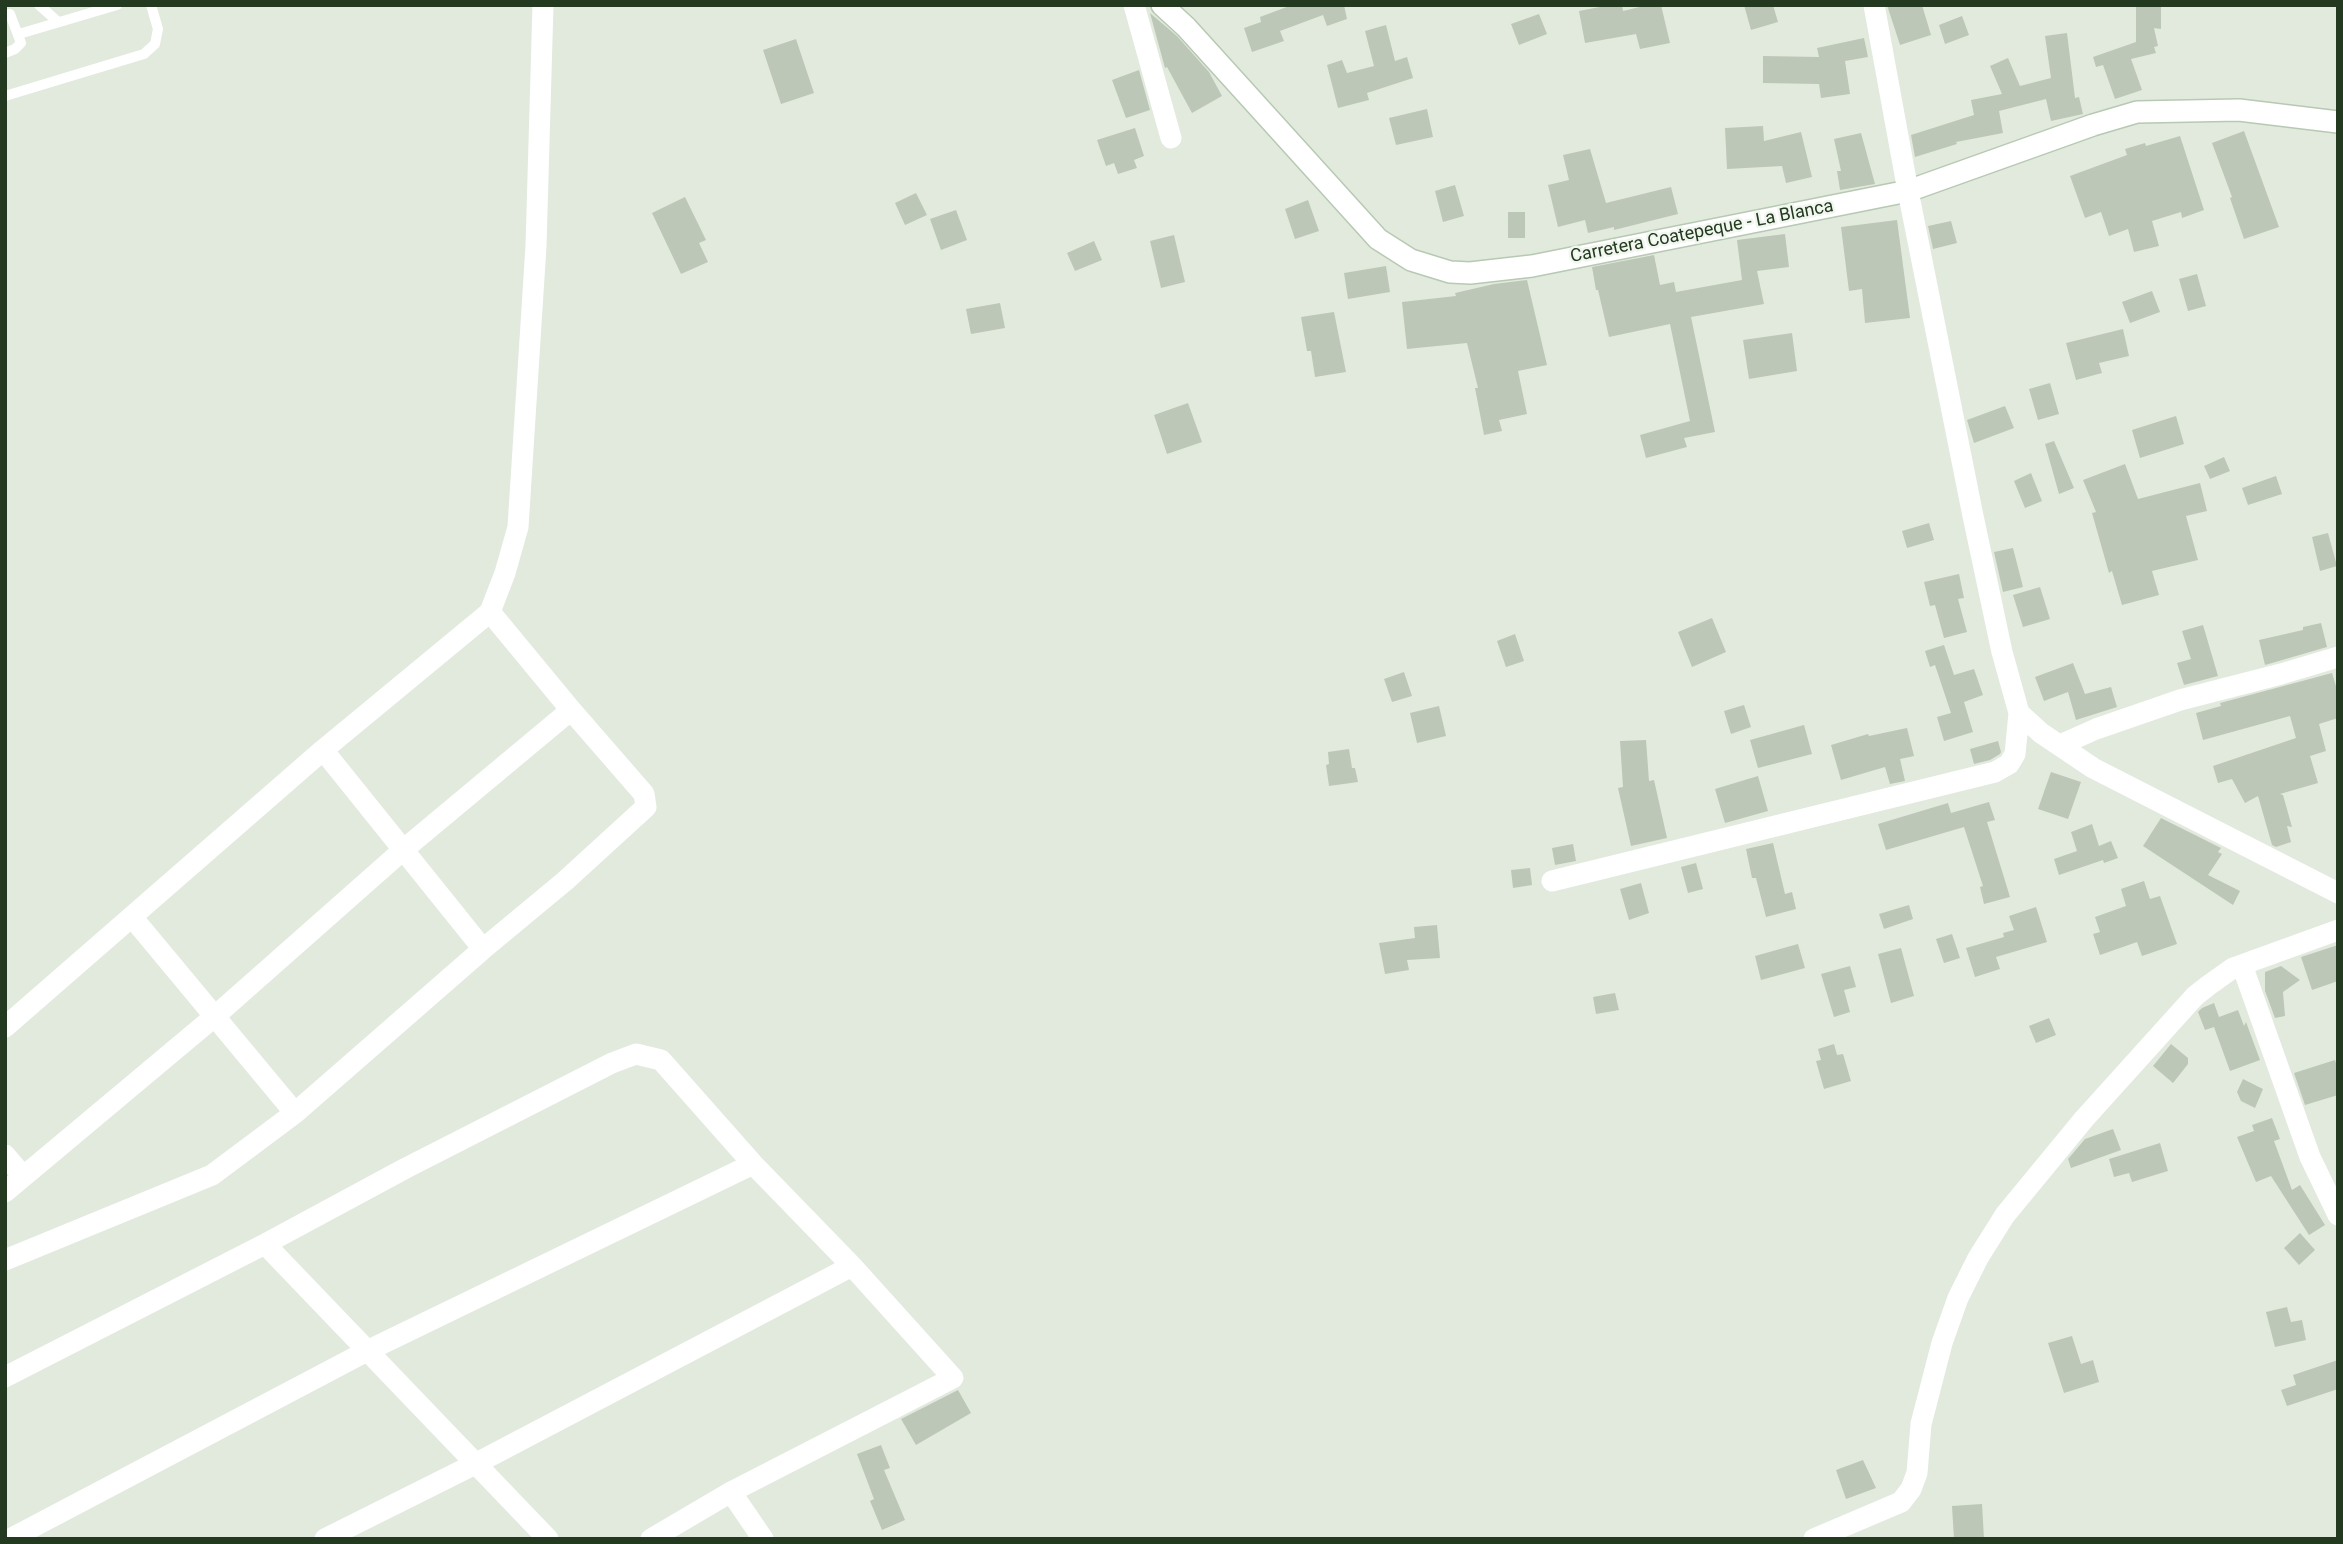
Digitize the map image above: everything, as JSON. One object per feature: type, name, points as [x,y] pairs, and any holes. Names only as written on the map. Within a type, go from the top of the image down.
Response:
[{"type":"street","points":[[5,1027],[323,750],[490,612],[518,527],[536,246],[543,5]]},
{"type":"street","points":[[1134,5],[1171,138]]},
{"type":"street","name":"Carretera Coatepeque - La Blanca","points":[[1162,5],[1186,27],[1364,225],[1394,250],[1430,267],[1470,274],[1532,266],[1908,191],[2137,112],[2239,110],[2338,122]]},
{"type":"street","points":[[1552,881],[1995,772],[2009,764],[2015,754],[2019,713],[2002,652],[1976,529],[1908,191],[1874,5]]},
{"type":"street","points":[[5,1260],[212,1175],[295,1113],[565,881],[646,807],[644,794],[490,612]]},
{"type":"street","points":[[2060,745],[2096,729],[2180,700],[2338,657]]},
{"type":"street","points":[[5,1192],[214,1017],[403,850],[571,710]]},
{"type":"street","points":[[2019,713],[2041,733],[2093,768],[2338,893]]},
{"type":"street","points":[[323,750],[483,949]]},
{"type":"street","points":[[132,917],[295,1113]]},
{"type":"street","points":[[1814,1539],[1901,1502],[1906,1496],[1917,1473],[1921,1424],[1941,1343],[1958,1298],[1978,1258],[2005,1215],[2084,1119],[2195,996],[2233,968],[2338,930]]},
{"type":"street","points":[[2242,965],[2310,1157],[2338,1215]]},
{"type":"street","points":[[5,1377],[612,1063],[636,1054],[661,1060],[753,1164],[852,1266],[953,1378],[731,1492],[650,1539]]},
{"type":"street","points":[[5,1155],[23,1176]]},
{"type":"street","points":[[10,1539],[367,1351],[753,1164]]},
{"type":"street","points":[[265,1244],[548,1539]]},
{"type":"street","points":[[325,1539],[475,1464],[852,1266]]},
{"type":"street","points":[[731,1492],[763,1539]]},
{"type":"lane","points":[[41,7],[56,5]]},
{"type":"lane","points":[[19,34],[117,5]]},
{"type":"lane","points":[[5,96],[144,54],[155,44],[158,29],[151,5]]},
{"type":"lane","points":[[41,7],[57,21]]},
{"type":"lane","points":[[5,53],[15,49],[20,43],[19,34],[8,12]]},
{"type":"building","points":[[1292,5],[1344,5],[1347,19],[1327,26],[1323,15],[1280,31],[1284,41],[1252,52],[1244,28],[1261,22],[1260,17]]},
{"type":"building","points":[[1622,5],[1623,11],[1661,5],[1670,43],[1640,49],[1636,34],[1585,43],[1579,11]]},
{"type":"building","points":[[1744,5],[1773,5],[1778,22],[1751,30]]},
{"type":"building","points":[[1887,5],[1922,5],[1931,35],[1900,45]]},
{"type":"building","points":[[2136,5],[2161,5],[2161,29],[2154,28],[2158,46],[2154,47],[2156,53],[2131,59],[2142,90],[2115,99],[2103,65],[2096,67],[2093,57],[2136,42]]},
{"type":"building","points":[[1150,13],[1177,36],[1209,72],[1222,96],[1192,113],[1167,67],[1165,68]]},
{"type":"building","points":[[1539,14],[1547,34],[1519,45],[1511,24]]},
{"type":"building","points":[[1962,16],[1969,35],[1945,44],[1939,25]]},
{"type":"building","points":[[1386,25],[1395,61],[1407,57],[1413,78],[1367,93],[1369,100],[1338,108],[1327,65],[1342,60],[1347,73],[1374,66],[1365,31]]},
{"type":"building","points":[[2067,33],[2075,98],[2079,97],[2083,114],[2051,121],[2046,99],[1999,111],[2003,133],[1956,142],[1957,144],[1915,157],[1911,135],[1974,115],[1971,100],[2002,94],[1990,66],[2008,58],[2020,86],[2051,78],[2045,36]]},
{"type":"building","points":[[1864,38],[1868,57],[1845,61],[1850,94],[1821,98],[1819,84],[1763,83],[1763,56],[1819,57],[1817,48]]},
{"type":"building","points":[[796,39],[814,93],[781,104],[763,50]]},
{"type":"building","points":[[1139,70],[1150,110],[1126,118],[1112,80]]},
{"type":"building","points":[[1427,109],[1433,137],[1396,145],[1389,118]]},
{"type":"building","points":[[1763,126],[1764,141],[1801,132],[1812,177],[1786,183],[1782,166],[1727,169],[1725,128]]},
{"type":"building","points":[[1135,128],[1144,156],[1134,160],[1137,168],[1118,174],[1114,163],[1106,166],[1097,140]]},
{"type":"building","points":[[2244,131],[2279,227],[2244,239],[2212,143]]},
{"type":"building","points":[[1861,133],[1875,184],[1840,190],[1837,171],[1841,171],[1834,139]]},
{"type":"building","points":[[2180,136],[2204,210],[2182,218],[2181,212],[2152,221],[2159,246],[2134,252],[2128,229],[2109,236],[2101,212],[2085,218],[2070,176],[2127,155],[2125,149]]},
{"type":"building","points":[[1590,149],[1606,203],[1671,187],[1678,214],[1614,230],[1614,227],[1588,233],[1585,220],[1558,227],[1548,185],[1569,180],[1563,155]]},
{"type":"building","points":[[1455,185],[1464,216],[1443,222],[1435,191]]},
{"type":"building","points":[[916,193],[927,215],[905,225],[895,203]]},
{"type":"building","points":[[685,197],[706,240],[699,243],[708,262],[681,274],[652,213]]},
{"type":"building","points":[[1308,200],[1319,231],[1295,239],[1285,209]]},
{"type":"building","points":[[956,210],[967,240],[941,250],[930,219]]},
{"type":"building","points":[[1508,212],[1525,212],[1525,238],[1508,238]]},
{"type":"building","points":[[1897,220],[1910,318],[1865,323],[1862,289],[1849,291],[1841,227]]},
{"type":"building","points":[[1951,221],[1957,243],[1933,249],[1928,226]]},
{"type":"building","points":[[1785,234],[1789,267],[1757,271],[1764,304],[1691,317],[1715,432],[1684,438],[1687,447],[1646,458],[1640,435],[1690,421],[1670,324],[1609,337],[1592,267],[1654,255],[1660,285],[1674,282],[1676,292],[1742,280],[1737,240]]},
{"type":"building","points":[[1174,235],[1185,282],[1161,288],[1150,241]]},
{"type":"building","points":[[1094,241],[1102,260],[1075,271],[1067,253]]},
{"type":"building","points":[[1386,266],[1390,292],[1348,299],[1344,273]]},
{"type":"building","points":[[2197,274],[2206,306],[2188,311],[2179,279]]},
{"type":"building","points":[[1527,280],[1547,365],[1518,371],[1527,414],[1499,420],[1502,431],[1484,435],[1475,388],[1478,388],[1467,343],[1407,349],[1402,302],[1456,296],[1455,293],[1494,284]]},
{"type":"building","points":[[2152,291],[2160,312],[2130,323],[2122,302]]},
{"type":"building","points":[[1000,303],[1005,328],[971,334],[966,309]]},
{"type":"building","points":[[1334,312],[1346,372],[1315,377],[1301,317]]},
{"type":"building","points":[[2123,329],[2129,356],[2099,363],[2102,373],[2076,380],[2066,343]]},
{"type":"building","points":[[1792,333],[1797,371],[1749,379],[1743,340]]},
{"type":"building","points":[[2050,383],[2059,414],[2038,420],[2029,389]]},
{"type":"building","points":[[1188,403],[1202,442],[1167,454],[1154,415]]},
{"type":"building","points":[[2005,406],[2014,428],[1974,443],[1967,420]]},
{"type":"building","points":[[2176,416],[2184,444],[2140,458],[2132,430]]},
{"type":"building","points":[[2054,441],[2074,488],[2059,494],[2045,444]]},
{"type":"building","points":[[2224,457],[2230,471],[2210,479],[2204,466]]},
{"type":"building","points":[[2125,464],[2138,499],[2200,483],[2207,511],[2186,516],[2198,560],[2152,571],[2159,595],[2122,605],[2112,571],[2109,573],[2092,513],[2096,512],[2083,480]]},
{"type":"building","points":[[2031,473],[2042,501],[2025,508],[2014,481]]},
{"type":"building","points":[[2276,476],[2282,494],[2248,505],[2242,488]]},
{"type":"building","points":[[1929,523],[1934,540],[1907,548],[1902,531]]},
{"type":"building","points":[[2328,533],[2337,566],[2320,571],[2312,537]]},
{"type":"building","points":[[2013,548],[2023,587],[2003,592],[1994,552]]},
{"type":"building","points":[[1959,574],[1964,598],[1958,599],[1967,632],[1944,638],[1935,605],[1930,606],[1924,582]]},
{"type":"building","points":[[2040,587],[2050,619],[2023,627],[2013,595]]},
{"type":"building","points":[[1712,618],[1726,652],[1692,667],[1678,632]]},
{"type":"building","points":[[2321,623],[2327,647],[2265,665],[2259,640]]},
{"type":"building","points":[[2203,625],[2218,676],[2184,685],[2177,663],[2191,659],[2182,631]]},
{"type":"building","points":[[1515,634],[1524,661],[1506,667],[1497,641]]},
{"type":"building","points":[[1944,645],[1954,675],[1974,669],[1983,695],[1964,702],[1973,732],[1944,741],[1937,717],[1951,713],[1935,665],[1930,667],[1925,651]]},
{"type":"building","points":[[2073,663],[2085,694],[2111,687],[2117,707],[2076,720],[2068,692],[2044,701],[2035,677]]},
{"type":"building","points":[[1404,672],[1412,696],[1392,702],[1384,679]]},
{"type":"building","points":[[2332,673],[2338,693],[2338,718],[2319,724],[2326,751],[2310,756],[2318,783],[2280,794],[2283,795],[2292,827],[2287,826],[2291,842],[2276,847],[2272,845],[2258,796],[2245,803],[2232,779],[2218,783],[2213,766],[2296,738],[2290,716],[2203,740],[2196,713],[2221,706],[2220,703]]},
{"type":"building","points":[[1744,705],[1751,727],[1731,734],[1724,711]]},
{"type":"building","points":[[1439,706],[1446,736],[1417,743],[1410,713]]},
{"type":"building","points":[[1804,725],[1812,754],[1758,768],[1750,740]]},
{"type":"building","points":[[1907,728],[1914,756],[1900,759],[1905,781],[1890,784],[1885,767],[1841,780],[1831,745],[1868,734],[1869,736]]},
{"type":"building","points":[[1646,740],[1649,781],[1654,780],[1667,838],[1631,846],[1618,788],[1623,787],[1620,741]]},
{"type":"building","points":[[1998,741],[2000,754],[1974,764],[1970,749]]},
{"type":"building","points":[[1349,749],[1352,768],[1355,768],[1358,782],[1329,786],[1326,765],[1329,764],[1328,752]]},
{"type":"building","points":[[2051,772],[2081,782],[2068,819],[2038,809]]},
{"type":"building","points":[[1758,776],[1768,811],[1725,823],[1715,789]]},
{"type":"building","points":[[1989,802],[1995,820],[1987,822],[2010,897],[1984,904],[1980,887],[1983,886],[1964,827],[1886,850],[1878,824],[1948,803],[1951,813]]},
{"type":"building","points":[[2161,818],[2221,848],[2218,852],[2222,854],[2208,875],[2240,891],[2233,905],[2143,846]]},
{"type":"building","points":[[2092,824],[2099,846],[2111,841],[2118,858],[2104,863],[2103,860],[2059,875],[2054,859],[2077,851],[2071,832]]},
{"type":"building","points":[[1773,843],[1785,894],[1792,892],[1796,909],[1766,917],[1756,878],[1752,878],[1746,849]]},
{"type":"building","points":[[1573,844],[1576,861],[1555,865],[1552,848]]},
{"type":"building","points":[[1696,863],[1703,889],[1688,893],[1681,867]]},
{"type":"building","points":[[1530,868],[1532,885],[1513,888],[1511,870]]},
{"type":"building","points":[[2144,881],[2150,899],[2160,896],[2177,944],[2142,956],[2137,942],[2100,955],[2093,934],[2100,932],[2095,917],[2126,906],[2121,889]]},
{"type":"building","points":[[1641,883],[1649,913],[1629,920],[1620,889]]},
{"type":"building","points":[[1909,905],[1913,919],[1884,929],[1879,914]]},
{"type":"building","points":[[2036,907],[2047,942],[1996,957],[2000,969],[1975,977],[1966,948],[2004,937],[2003,933],[2014,930],[2009,916]]},
{"type":"building","points":[[1437,925],[1440,958],[1407,960],[1409,970],[1385,974],[1379,943],[1415,938],[1414,927]]},
{"type":"building","points":[[1952,934],[1960,958],[1944,963],[1936,939]]},
{"type":"building","points":[[1798,944],[1805,968],[1761,980],[1755,956]]},
{"type":"building","points":[[2338,945],[2338,981],[2312,990],[2301,957]]},
{"type":"building","points":[[1901,948],[1914,996],[1891,1003],[1878,954]]},
{"type":"building","points":[[1850,966],[1856,987],[1844,990],[1850,1012],[1834,1017],[1821,974]]},
{"type":"building","points":[[2281,966],[2300,980],[2283,992],[2285,1016],[2275,1018],[2265,991],[2265,972]]},
{"type":"building","points":[[1615,993],[1619,1010],[1596,1014],[1593,997]]},
{"type":"building","points":[[2214,1003],[2219,1017],[2238,1010],[2244,1026],[2246,1022],[2260,1060],[2230,1071],[2214,1027],[2205,1030],[2198,1012]]},
{"type":"building","points":[[2049,1018],[2056,1035],[2036,1043],[2029,1026]]},
{"type":"building","points":[[1834,1044],[1837,1055],[1843,1054],[1851,1081],[1824,1089],[1816,1061],[1821,1060],[1818,1049]]},
{"type":"building","points":[[2171,1044],[2188,1058],[2188,1064],[2173,1083],[2153,1066]]},
{"type":"building","points":[[2335,1060],[2338,1070],[2338,1095],[2305,1105],[2294,1073]]},
{"type":"building","points":[[2243,1079],[2263,1089],[2255,1108],[2241,1101],[2237,1092]]},
{"type":"building","points":[[2272,1118],[2280,1139],[2274,1141],[2292,1190],[2300,1185],[2325,1225],[2309,1235],[2271,1176],[2256,1182],[2237,1137],[2254,1131],[2252,1125]]},
{"type":"building","points":[[2113,1129],[2121,1150],[2071,1168],[2068,1159],[2085,1139]]},
{"type":"building","points":[[2160,1143],[2168,1171],[2132,1182],[2129,1173],[2114,1177],[2109,1159]]},
{"type":"building","points":[[2300,1233],[2315,1250],[2299,1265],[2284,1248]]},
{"type":"building","points":[[2287,1307],[2291,1322],[2302,1320],[2306,1340],[2275,1347],[2266,1312]]},
{"type":"building","points":[[2072,1336],[2081,1364],[2093,1360],[2099,1382],[2064,1393],[2048,1343]]},
{"type":"building","points":[[2338,1360],[2338,1389],[2287,1406],[2281,1390],[2296,1385],[2293,1375]]},
{"type":"building","points":[[958,1390],[971,1413],[916,1445],[901,1419]]},
{"type":"building","points":[[881,1445],[890,1468],[884,1470],[905,1520],[882,1530],[870,1501],[874,1499],[857,1454]]},
{"type":"building","points":[[1863,1460],[1876,1488],[1846,1499],[1836,1470]]},
{"type":"building","points":[[1982,1504],[1984,1539],[1954,1539],[1952,1506]]}]
